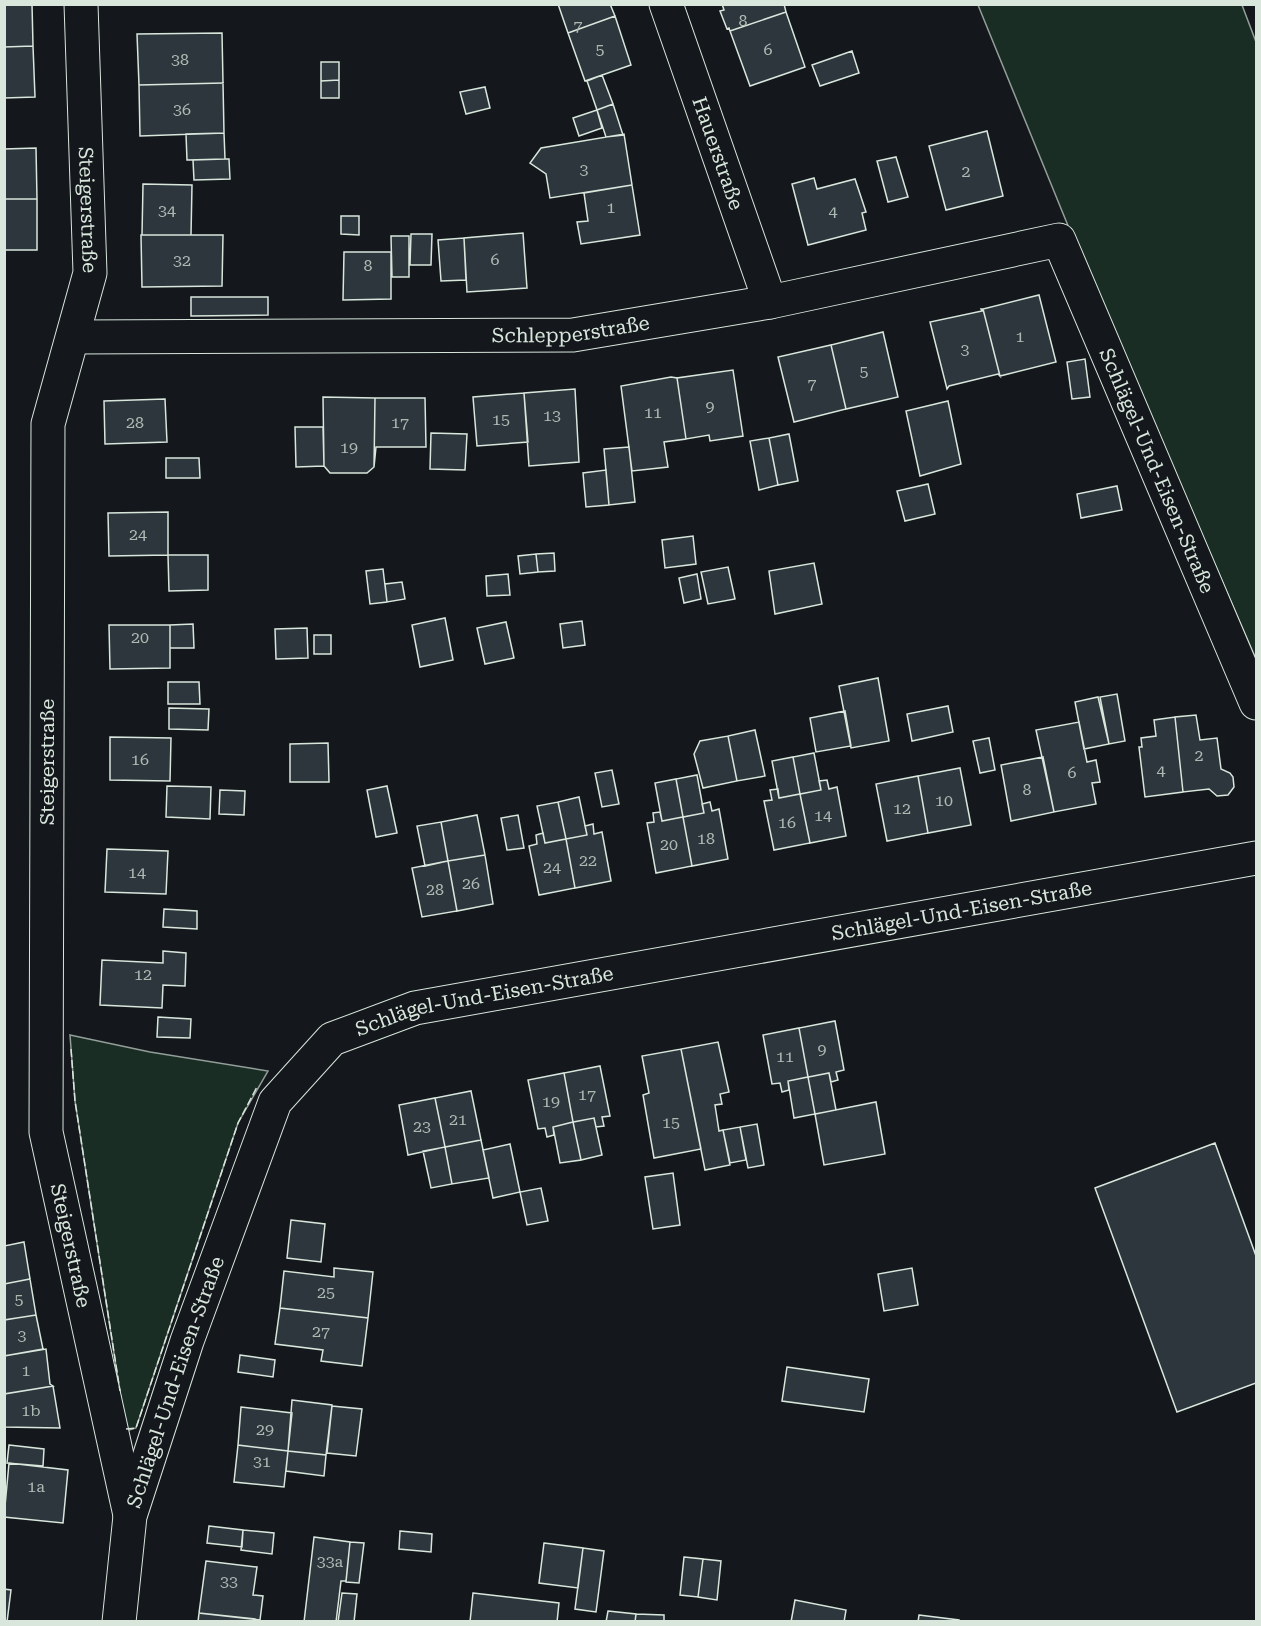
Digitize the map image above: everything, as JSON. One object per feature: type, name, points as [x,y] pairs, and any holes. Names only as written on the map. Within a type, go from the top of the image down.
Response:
[{"type":"street","name":"Steigerstraße","points":[[81,4],[90,273],[48,424],[46,1132],[130,1516]]},
{"type":"street","name":"Hauerstraße","points":[[666,4],[770,302]]},
{"type":"street","name":"Schlepperstraße","points":[[73,337],[573,335],[770,302],[1059,240]]},
{"type":"street","name":"Schlägel-Und-Eisen-Straße","points":[[1059,240],[1257,703]]},
{"type":"street","name":"Schlägel-Und-Eisen-Straße","points":[[119,1622],[130,1516],[188,1341],[275,1102],[332,1039],[415,1008],[1257,858]]},
{"type":"green space","points":[[978,5],[1242,5],[1256,42],[1256,659],[1071,233]]},
{"type":"green space","points":[[70,1035],[150,1052],[268,1071],[238,1123],[136,1428],[126,1431],[75,1101]]},
{"type":"building","points":[[4,4],[32,4],[33,46],[4,47]]},
{"type":"building","points":[[558,4],[610,4],[615,16],[568,33]]},
{"type":"building","points":[[722,4],[784,4],[786,12],[730,31],[720,11],[724,10]]},
{"type":"building","points":[[786,12],[805,67],[750,86],[730,31]]},
{"type":"building","points":[[615,16],[631,65],[585,81],[568,33]]},
{"type":"building","points":[[222,33],[223,83],[139,85],[137,34]]},
{"type":"building","points":[[33,46],[35,97],[4,98],[4,47]]},
{"type":"building","points":[[852,51],[859,73],[820,86],[812,65]]},
{"type":"building","points":[[321,62],[339,62],[339,80],[321,81]]},
{"type":"building","points":[[602,75],[613,104],[597,110],[587,81]]},
{"type":"building","points":[[339,80],[339,98],[321,98],[321,81]]},
{"type":"building","points":[[223,83],[224,133],[140,136],[139,85]]},
{"type":"building","points":[[485,87],[490,108],[466,114],[460,92]]},
{"type":"building","points":[[613,104],[623,135],[606,137],[597,110]]},
{"type":"building","points":[[597,110],[602,128],[579,136],[573,118]]},
{"type":"building","points":[[987,131],[1003,196],[946,210],[929,146]]},
{"type":"building","points":[[224,133],[225,159],[187,160],[186,134]]},
{"type":"building","points":[[624,134],[632,185],[550,198],[546,174],[530,163],[541,148]]},
{"type":"building","points":[[36,148],[37,199],[4,199],[4,149]]},
{"type":"building","points":[[896,157],[908,197],[888,202],[877,161]]},
{"type":"building","points":[[229,159],[230,179],[194,180],[193,160]]},
{"type":"building","points":[[814,178],[817,189],[855,179],[866,212],[862,213],[866,230],[808,245],[792,184]]},
{"type":"building","points":[[143,184],[192,185],[191,235],[142,235]]},
{"type":"building","points":[[632,185],[640,235],[581,244],[577,222],[588,221],[584,193]]},
{"type":"building","points":[[4,199],[37,199],[37,250],[4,250]]},
{"type":"building","points":[[341,216],[359,216],[359,235],[341,234]]},
{"type":"building","points":[[523,233],[527,288],[467,292],[464,238]]},
{"type":"building","points":[[411,234],[432,234],[431,265],[410,265]]},
{"type":"building","points":[[141,235],[223,235],[222,286],[142,287]]},
{"type":"building","points":[[391,236],[409,236],[409,277],[392,277]]},
{"type":"building","points":[[464,238],[466,280],[441,281],[438,240]]},
{"type":"building","points":[[344,252],[391,252],[391,299],[343,300]]},
{"type":"building","points":[[1039,295],[1056,362],[1000,376],[983,309]]},
{"type":"building","points":[[191,297],[268,297],[268,315],[191,316]]},
{"type":"building","points":[[983,309],[1000,376],[998,374],[949,386],[947,389],[930,322],[982,311]]},
{"type":"building","points":[[883,332],[898,397],[846,409],[831,345]]},
{"type":"building","points":[[831,345],[846,409],[794,422],[778,357]]},
{"type":"building","points":[[1085,359],[1090,397],[1072,399],[1067,362]]},
{"type":"building","points":[[733,370],[743,436],[710,441],[709,435],[686,439],[677,378]]},
{"type":"building","points":[[671,377],[677,378],[686,439],[664,442],[668,467],[632,471],[621,386]]},
{"type":"building","points":[[575,389],[579,462],[529,466],[524,393]]},
{"type":"building","points":[[524,393],[528,442],[477,446],[473,397]]},
{"type":"building","points":[[323,397],[375,398],[374,467],[367,473],[330,473],[324,466]]},
{"type":"building","points":[[375,398],[425,398],[426,447],[376,447],[374,467]]},
{"type":"building","points":[[165,399],[167,442],[105,444],[104,401]]},
{"type":"building","points":[[948,401],[961,464],[920,476],[906,411]]},
{"type":"building","points":[[295,427],[323,427],[324,466],[296,467]]},
{"type":"building","points":[[431,433],[467,434],[465,470],[430,469]]},
{"type":"building","points":[[789,434],[798,481],[778,485],[769,438]]},
{"type":"building","points":[[769,438],[778,485],[759,490],[750,441]]},
{"type":"building","points":[[629,447],[635,502],[609,505],[604,449]]},
{"type":"building","points":[[166,458],[199,458],[200,478],[166,478]]},
{"type":"building","points":[[606,470],[609,505],[586,507],[583,473]]},
{"type":"building","points":[[928,484],[935,514],[905,521],[897,491]]},
{"type":"building","points":[[1117,486],[1122,510],[1081,518],[1077,494]]},
{"type":"building","points":[[168,512],[168,555],[109,556],[108,513]]},
{"type":"building","points":[[693,536],[696,564],[665,568],[662,540]]},
{"type":"building","points":[[554,553],[555,571],[538,572],[536,554]]},
{"type":"building","points":[[536,554],[538,572],[520,574],[518,556]]},
{"type":"building","points":[[168,555],[208,555],[208,590],[169,591]]},
{"type":"building","points":[[814,563],[822,604],[775,614],[769,571]]},
{"type":"building","points":[[728,567],[735,599],[708,604],[701,572]]},
{"type":"building","points":[[383,569],[387,602],[370,604],[366,571]]},
{"type":"building","points":[[508,574],[510,595],[487,596],[486,576]]},
{"type":"building","points":[[697,574],[701,599],[684,603],[679,578]]},
{"type":"building","points":[[402,582],[405,599],[387,602],[385,584]]},
{"type":"building","points":[[445,618],[453,660],[420,667],[412,625]]},
{"type":"building","points":[[582,621],[585,645],[563,648],[560,624]]},
{"type":"building","points":[[506,622],[514,658],[485,664],[477,628]]},
{"type":"building","points":[[193,624],[194,648],[170,648],[170,625]]},
{"type":"building","points":[[109,625],[170,625],[170,668],[110,669]]},
{"type":"building","points":[[307,628],[308,658],[276,659],[275,629]]},
{"type":"building","points":[[314,635],[331,635],[331,654],[314,654]]},
{"type":"building","points":[[878,678],[889,741],[851,748],[839,686]]},
{"type":"building","points":[[168,682],[199,682],[200,704],[168,704]]},
{"type":"building","points":[[1117,694],[1125,741],[1109,744],[1100,697]]},
{"type":"building","points":[[1098,697],[1109,744],[1084,749],[1075,702]]},
{"type":"building","points":[[948,706],[953,732],[912,741],[907,714]]},
{"type":"building","points":[[169,708],[209,709],[208,730],[169,729]]},
{"type":"building","points":[[845,711],[851,746],[816,752],[810,718]]},
{"type":"building","points":[[1196,715],[1200,740],[1217,738],[1221,769],[1233,777],[1234,787],[1228,795],[1217,796],[1209,789],[1183,792],[1175,717]]},
{"type":"building","points":[[1175,717],[1183,792],[1145,797],[1139,747],[1142,747],[1141,738],[1156,736],[1154,720]]},
{"type":"building","points":[[1079,722],[1087,762],[1096,760],[1100,782],[1092,783],[1096,804],[1054,812],[1036,730]]},
{"type":"building","points":[[755,730],[765,776],[737,781],[728,736]]},
{"type":"building","points":[[728,736],[737,781],[703,788],[694,754],[700,741]]},
{"type":"building","points":[[110,737],[171,738],[170,781],[110,780]]},
{"type":"building","points":[[989,738],[995,770],[980,773],[973,741]]},
{"type":"building","points":[[328,743],[329,782],[290,782],[290,744]]},
{"type":"building","points":[[814,753],[821,790],[800,794],[793,757]]},
{"type":"building","points":[[793,757],[800,794],[779,798],[772,761]]},
{"type":"building","points":[[1043,757],[1054,812],[1011,821],[1001,765]]},
{"type":"building","points":[[960,768],[971,825],[928,833],[918,776]]},
{"type":"building","points":[[612,770],[619,804],[602,807],[595,773]]},
{"type":"building","points":[[697,775],[704,813],[683,817],[676,779]]},
{"type":"building","points":[[918,776],[928,833],[887,841],[876,784]]},
{"type":"building","points":[[676,779],[683,817],[662,821],[655,783]]},
{"type":"building","points":[[827,780],[829,789],[837,787],[846,836],[810,843],[800,794],[821,790],[819,781]]},
{"type":"building","points":[[167,786],[211,787],[210,819],[166,817]]},
{"type":"building","points":[[387,786],[397,833],[376,837],[367,790]]},
{"type":"building","points":[[778,789],[779,798],[800,794],[810,843],[774,850],[764,801],[772,800],[770,790]]},
{"type":"building","points":[[220,790],[245,791],[244,815],[219,814]]},
{"type":"building","points":[[579,797],[587,835],[566,839],[558,802]]},
{"type":"building","points":[[558,802],[566,839],[545,843],[537,806]]},
{"type":"building","points":[[710,802],[712,811],[719,809],[728,859],[692,866],[683,817],[704,813],[702,804]]},
{"type":"building","points":[[660,812],[662,821],[683,817],[692,866],[656,873],[647,823],[654,822],[653,813]]},
{"type":"building","points":[[477,815],[485,855],[448,861],[441,822]]},
{"type":"building","points":[[518,815],[524,848],[507,850],[501,818]]},
{"type":"building","points":[[441,822],[448,861],[425,866],[417,826]]},
{"type":"building","points":[[593,824],[594,834],[602,832],[611,881],[575,888],[566,839],[587,835],[585,826]]},
{"type":"building","points":[[543,833],[545,843],[566,839],[575,888],[539,895],[529,846],[537,844],[536,835]]},
{"type":"building","points":[[107,849],[168,851],[166,894],[105,892]]},
{"type":"building","points":[[485,855],[493,904],[457,911],[448,861]]},
{"type":"building","points":[[448,861],[457,911],[422,917],[412,868]]},
{"type":"building","points":[[164,909],[197,911],[197,929],[163,927]]},
{"type":"building","points":[[163,951],[186,953],[185,986],[163,985],[162,1008],[100,1005],[102,960],[163,963]]},
{"type":"building","points":[[158,1017],[191,1019],[190,1038],[157,1037]]},
{"type":"building","points":[[835,1021],[844,1070],[836,1072],[838,1080],[831,1082],[829,1073],[808,1077],[799,1028]]},
{"type":"building","points":[[799,1028],[808,1077],[788,1081],[789,1090],[782,1092],[780,1083],[772,1084],[763,1035]]},
{"type":"building","points":[[718,1042],[729,1092],[720,1094],[722,1104],[715,1105],[719,1131],[723,1130],[730,1165],[705,1170],[681,1049]]},
{"type":"building","points":[[681,1049],[701,1149],[654,1158],[643,1095],[649,1093],[642,1056]]},
{"type":"building","points":[[600,1066],[610,1116],[602,1117],[604,1126],[596,1127],[594,1118],[573,1122],[564,1073]]},
{"type":"building","points":[[564,1073],[573,1122],[553,1127],[554,1135],[547,1137],[545,1128],[538,1129],[528,1080]]},
{"type":"building","points":[[829,1073],[836,1110],[815,1114],[808,1077]]},
{"type":"building","points":[[808,1077],[815,1114],[794,1118],[788,1081]]},
{"type":"building","points":[[471,1091],[481,1140],[445,1147],[435,1098]]},
{"type":"building","points":[[435,1098],[445,1147],[408,1155],[399,1105]]},
{"type":"building","points":[[876,1102],[885,1154],[824,1165],[815,1114]]},
{"type":"building","points":[[594,1118],[602,1155],[581,1160],[573,1122]]},
{"type":"building","points":[[573,1122],[581,1160],[560,1163],[553,1127]]},
{"type":"building","points":[[757,1124],[764,1165],[748,1168],[740,1127]]},
{"type":"building","points":[[740,1127],[746,1160],[730,1163],[723,1130]]},
{"type":"building","points":[[481,1140],[489,1178],[452,1184],[445,1147]]},
{"type":"building","points":[[1215,1143],[1256,1256],[1256,1383],[1177,1412],[1095,1188]]},
{"type":"building","points":[[510,1144],[520,1192],[493,1198],[483,1150]]},
{"type":"building","points":[[445,1147],[452,1184],[431,1188],[423,1151]]},
{"type":"building","points":[[673,1173],[680,1225],[653,1229],[645,1177]]},
{"type":"building","points":[[541,1188],[548,1221],[527,1225],[520,1192]]},
{"type":"building","points":[[291,1220],[325,1224],[321,1262],[287,1258]]},
{"type":"building","points":[[24,1242],[30,1279],[4,1284],[4,1246]]},
{"type":"building","points":[[334,1268],[373,1272],[368,1318],[280,1308],[284,1271],[334,1277]]},
{"type":"building","points":[[912,1268],[918,1305],[884,1311],[878,1274]]},
{"type":"building","points":[[30,1279],[36,1315],[4,1320],[4,1284]]},
{"type":"building","points":[[280,1308],[368,1318],[362,1366],[321,1361],[323,1350],[275,1344]]},
{"type":"building","points":[[36,1315],[43,1349],[4,1356],[4,1320]]},
{"type":"building","points":[[46,1349],[50,1384],[53,1386],[4,1394],[4,1356]]},
{"type":"building","points":[[240,1355],[275,1360],[273,1377],[238,1372]]},
{"type":"building","points":[[787,1367],[869,1379],[864,1412],[782,1401]]},
{"type":"building","points":[[53,1386],[60,1428],[4,1427],[4,1394]]},
{"type":"building","points":[[292,1400],[332,1405],[326,1455],[288,1451]]},
{"type":"building","points":[[332,1406],[362,1409],[356,1456],[327,1453]]},
{"type":"building","points":[[241,1407],[292,1413],[288,1451],[238,1445]]},
{"type":"building","points":[[9,1445],[44,1449],[43,1466],[7,1463]]},
{"type":"building","points":[[238,1445],[288,1451],[284,1487],[234,1482]]},
{"type":"building","points":[[288,1451],[326,1455],[324,1476],[286,1471]]},
{"type":"building","points":[[9,1463],[68,1470],[63,1523],[4,1517]]},
{"type":"building","points":[[209,1526],[243,1530],[242,1547],[207,1543]]},
{"type":"building","points":[[243,1530],[274,1533],[272,1554],[241,1550]]},
{"type":"building","points":[[400,1531],[432,1534],[431,1552],[399,1549]]},
{"type":"building","points":[[314,1537],[350,1542],[346,1581],[341,1581],[336,1622],[304,1622]]},
{"type":"building","points":[[350,1542],[364,1543],[359,1583],[346,1582]]},
{"type":"building","points":[[544,1543],[583,1548],[578,1588],[539,1583]]},
{"type":"building","points":[[583,1548],[604,1551],[596,1612],[575,1609]]},
{"type":"building","points":[[684,1557],[703,1559],[698,1597],[680,1595]]},
{"type":"building","points":[[703,1559],[721,1561],[717,1600],[698,1597]]},
{"type":"building","points":[[206,1561],[257,1567],[253,1595],[263,1596],[260,1620],[199,1613]]},
{"type":"building","points":[[4,1589],[11,1590],[7,1622],[4,1622]]},
{"type":"building","points":[[342,1593],[357,1594],[354,1622],[338,1622]]},
{"type":"building","points":[[473,1593],[559,1603],[557,1622],[470,1622]]},
{"type":"building","points":[[795,1600],[846,1610],[844,1622],[791,1622]]},
{"type":"building","points":[[608,1611],[636,1614],[635,1622],[606,1622]]},
{"type":"building","points":[[199,1613],[255,1619],[255,1622],[198,1622]]},
{"type":"building","points":[[636,1614],[664,1615],[664,1622],[635,1622]]},
{"type":"building","points":[[919,1615],[959,1620],[959,1622],[918,1622]]},
{"type":"fence","points":[[71,1049],[75,1101],[120,1391]]},
{"type":"fence","points":[[126,1429],[136,1428],[238,1123],[257,1087]]}]
